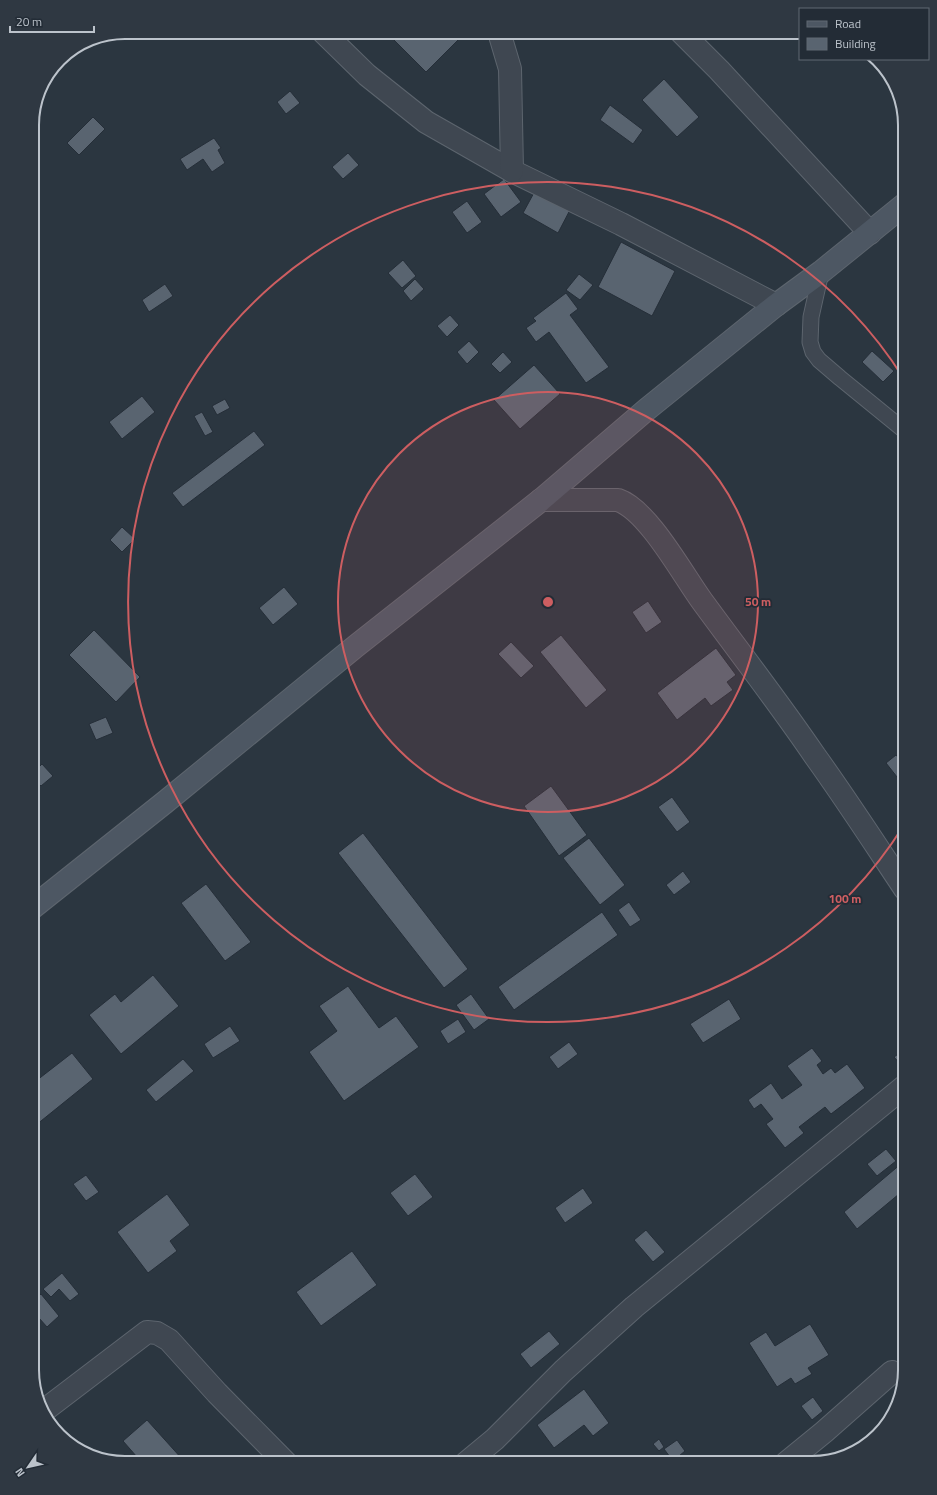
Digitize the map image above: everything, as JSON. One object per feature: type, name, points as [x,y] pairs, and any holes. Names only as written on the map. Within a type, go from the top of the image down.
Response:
[{"type":"main road","points":[[39,902],[164,803],[356,646],[541,500],[646,410],[776,305],[822,272],[898,210]]},
{"type":"street","points":[[329,39],[366,75],[426,122],[512,171],[621,224],[776,305]]},
{"type":"street","points":[[501,39],[510,69],[512,171]]},
{"type":"street","points":[[687,39],[719,70],[870,233]]},
{"type":"street","points":[[541,500],[618,500],[626,503],[636,511],[655,532],[690,585],[815,755],[898,879]]},
{"type":"street","points":[[474,1456],[495,1439],[563,1371],[634,1307],[898,1092]]},
{"type":"street","points":[[48,1408],[147,1332],[157,1333],[169,1340],[217,1393],[279,1456]]},
{"type":"street","points":[[795,1456],[892,1372]]},
{"type":"lane","points":[[822,272],[811,317],[810,342],[813,352],[840,378],[898,425]]},
{"type":"building","points":[[393,39],[458,40],[426,72]]},
{"type":"building","points":[[664,79],[699,117],[677,137],[642,100]]},
{"type":"building","points":[[290,91],[300,103],[286,114],[277,102]]},
{"type":"building","points":[[610,105],[643,130],[633,144],[600,120]]},
{"type":"building","points":[[93,117],[105,129],[79,155],[67,143]]},
{"type":"building","points":[[214,138],[221,148],[218,150],[225,163],[212,172],[203,159],[187,170],[180,159]]},
{"type":"building","points":[[348,153],[359,165],[343,179],[332,167]]},
{"type":"building","points":[[504,179],[521,202],[501,217],[484,194]]},
{"type":"building","points":[[536,189],[571,208],[558,233],[523,213]]},
{"type":"building","points":[[467,201],[482,222],[467,233],[452,212]]},
{"type":"building","points":[[621,242],[675,271],[652,316],[598,287]]},
{"type":"building","points":[[403,260],[416,276],[402,288],[388,273]]},
{"type":"building","points":[[579,274],[593,285],[580,300],[566,290]]},
{"type":"building","points":[[415,279],[424,289],[411,301],[403,291]]},
{"type":"building","points":[[165,284],[173,296],[149,312],[142,300]]},
{"type":"building","points":[[566,293],[578,309],[570,315],[609,367],[586,383],[549,332],[536,342],[526,328],[536,321],[533,318]]},
{"type":"building","points":[[450,315],[459,325],[447,337],[437,326]]},
{"type":"building","points":[[469,341],[479,352],[467,364],[457,352]]},
{"type":"building","points":[[872,351],[894,371],[883,382],[862,362]]},
{"type":"building","points":[[503,352],[512,362],[500,373],[491,364]]},
{"type":"building","points":[[534,365],[560,394],[520,429],[494,400]]},
{"type":"building","points":[[142,396],[155,412],[122,439],[109,422]]},
{"type":"building","points":[[225,399],[230,408],[217,415],[212,406]]},
{"type":"building","points":[[202,412],[213,432],[205,436],[194,416]]},
{"type":"building","points":[[254,431],[265,445],[183,507],[172,493]]},
{"type":"building","points":[[122,527],[135,539],[122,552],[110,540]]},
{"type":"building","points":[[284,587],[298,604],[273,625],[259,608]]},
{"type":"building","points":[[648,601],[662,622],[646,633],[632,612]]},
{"type":"building","points":[[94,630],[140,677],[116,702],[69,655]]},
{"type":"building","points":[[561,635],[607,690],[586,708],[540,652]]},
{"type":"building","points":[[511,642],[534,666],[521,678],[498,654]]},
{"type":"building","points":[[716,648],[736,675],[727,682],[733,690],[711,706],[705,698],[677,720],[657,693]]},
{"type":"building","points":[[106,717],[113,733],[96,740],[89,724]]},
{"type":"building","points":[[896,755],[898,757],[898,778],[886,763]]},
{"type":"building","points":[[42,764],[53,776],[41,786],[39,784],[39,767]]},
{"type":"building","points":[[551,786],[587,835],[559,856],[524,806]]},
{"type":"building","points":[[672,797],[690,822],[677,832],[658,807]]},
{"type":"building","points":[[363,833],[468,969],[444,988],[338,853]]},
{"type":"building","points":[[589,838],[625,885],[600,905],[563,858]]},
{"type":"building","points":[[683,871],[691,882],[674,895],[666,885]]},
{"type":"building","points":[[206,884],[251,942],[225,961],[181,903]]},
{"type":"building","points":[[629,902],[641,920],[630,927],[618,910]]},
{"type":"building","points":[[602,912],[618,935],[514,1010],[498,987]]},
{"type":"building","points":[[153,975],[179,1006],[121,1054],[89,1015],[115,994],[121,1002]]},
{"type":"building","points":[[348,986],[379,1028],[396,1016],[419,1047],[344,1101],[309,1052],[337,1031],[319,1006]]},
{"type":"building","points":[[471,994],[489,1019],[474,1030],[456,1005]]},
{"type":"building","points":[[729,999],[741,1019],[703,1043],[690,1024]]},
{"type":"building","points":[[458,1019],[466,1032],[448,1044],[440,1031]]},
{"type":"building","points":[[230,1026],[240,1041],[213,1058],[204,1044]]},
{"type":"building","points":[[569,1042],[578,1054],[558,1069],[549,1057]]},
{"type":"building","points":[[812,1048],[822,1061],[817,1065],[823,1074],[831,1068],[835,1073],[847,1064],[865,1088],[831,1114],[825,1107],[799,1127],[804,1133],[785,1148],[766,1124],[773,1119],[761,1104],[754,1109],[748,1100],[771,1083],[782,1099],[802,1085],[787,1066]]},
{"type":"building","points":[[72,1053],[93,1079],[39,1123],[39,1079]]},
{"type":"building","points":[[898,1054],[898,1061],[894,1057]]},
{"type":"building","points":[[183,1059],[194,1071],[156,1102],[146,1090]]},
{"type":"building","points":[[886,1149],[896,1161],[877,1176],[867,1164]]},
{"type":"building","points":[[898,1166],[898,1195],[857,1229],[844,1212]]},
{"type":"building","points":[[415,1174],[433,1197],[408,1216],[390,1193]]},
{"type":"building","points":[[86,1175],[99,1192],[86,1201],[73,1184]]},
{"type":"building","points":[[583,1188],[593,1203],[565,1223],[555,1208]]},
{"type":"building","points":[[167,1194],[190,1225],[170,1241],[177,1251],[148,1273],[117,1232]]},
{"type":"building","points":[[646,1230],[665,1252],[653,1262],[634,1240]]},
{"type":"building","points":[[352,1251],[377,1285],[321,1326],[296,1292]]},
{"type":"building","points":[[62,1273],[79,1294],[70,1301],[59,1289],[51,1297],[43,1289]]},
{"type":"building","points":[[41,1294],[59,1316],[47,1327],[39,1318],[39,1296]]},
{"type":"building","points":[[810,1324],[829,1355],[808,1368],[812,1374],[795,1384],[791,1378],[777,1387],[749,1343],[766,1332],[775,1346]]},
{"type":"building","points":[[549,1331],[560,1344],[531,1368],[520,1354]]},
{"type":"building","points":[[584,1389],[609,1423],[593,1436],[584,1425],[554,1448],[537,1425]]},
{"type":"building","points":[[813,1397],[823,1411],[812,1420],[801,1406]]},
{"type":"building","points":[[147,1420],[179,1456],[136,1456],[123,1441]]},
{"type":"building","points":[[659,1439],[664,1447],[659,1451],[653,1444]]},
{"type":"building","points":[[677,1440],[685,1451],[679,1456],[669,1456],[664,1449]]}]
